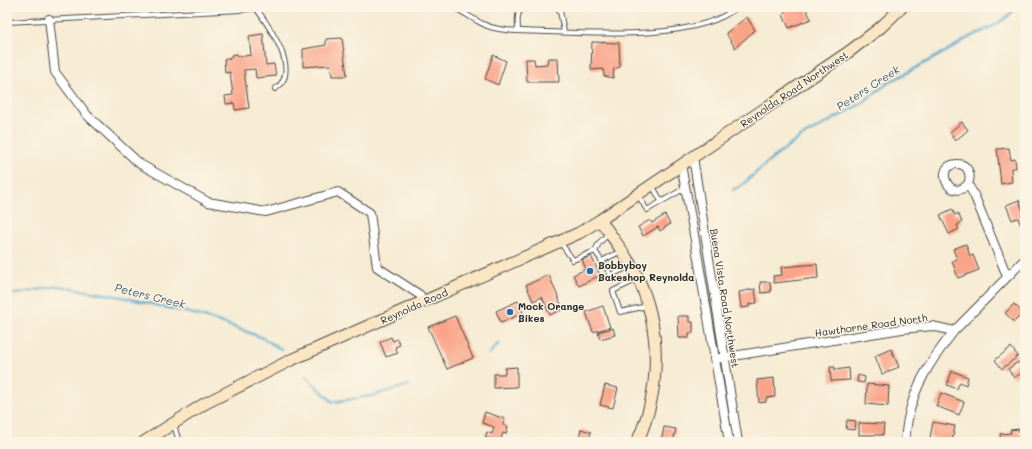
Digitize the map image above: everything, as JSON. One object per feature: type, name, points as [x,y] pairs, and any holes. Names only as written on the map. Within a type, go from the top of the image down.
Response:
[{"type":"main road","name":"Reynolda Road Northwest","points":[[681,166],[850,51],[881,27],[902,7]]},
{"type":"main road","name":"Reynolda Road","points":[[150,440],[204,404],[293,358],[424,302],[578,233],[681,166]]},
{"type":"main road","points":[[600,220],[621,250],[638,279],[648,306],[653,329],[656,351],[656,370],[653,392],[644,428],[637,442]]},
{"type":"street","points":[[49,19],[55,72],[88,115],[140,164],[208,202],[266,212],[338,192],[370,213],[377,267],[420,295],[424,302]]},
{"type":"street","name":"Buena Vista Road Northwest","points":[[693,157],[738,442]]},
{"type":"street","name":"Buena Vista Road Northwest","points":[[681,166],[728,442]]},
{"type":"street","points":[[968,184],[975,197],[1007,276]]},
{"type":"street","points":[[905,442],[911,403],[917,387],[939,350],[954,331],[1025,259]]},
{"type":"street","name":"Hawthorne Road North","points":[[714,359],[902,329],[932,326],[954,331]]},
{"type":"lane","points":[[7,22],[264,7]]},
{"type":"lane","points":[[453,7],[486,25],[499,29],[639,33],[687,28],[716,20],[737,7]]},
{"type":"lane","points":[[518,30],[518,14],[520,10],[526,7]]},
{"type":"lane","points":[[556,7],[560,11],[564,32]]},
{"type":"lane","points":[[256,8],[274,34],[281,48],[284,59],[284,78],[280,86],[275,89]]},
{"type":"lane","points":[[652,185],[662,201]]},
{"type":"lane","points":[[638,194],[647,210],[685,188]]},
{"type":"lane","points":[[560,241],[573,260],[595,251],[598,243],[609,234]]},
{"type":"lane","points":[[602,261],[621,250]]},
{"type":"lane","points":[[595,251],[611,275],[631,266]]},
{"type":"lane","points":[[638,279],[613,291],[620,312],[648,306]]},
{"type":"lane","points":[[173,424],[179,442]]},
{"type":"building","points":[[650,7],[666,7],[666,9],[651,11]]},
{"type":"building","points":[[787,7],[805,7],[811,19],[789,28],[783,15]]},
{"type":"building","points":[[747,17],[755,30],[735,48],[726,33]]},
{"type":"building","points":[[263,34],[266,65],[274,64],[276,76],[256,78],[255,69],[244,70],[249,108],[235,110],[234,103],[226,104],[225,96],[233,95],[230,72],[225,73],[224,59],[232,58],[231,55],[237,54],[237,57],[251,55],[249,36]]},
{"type":"building","points":[[342,38],[347,76],[332,76],[330,65],[303,67],[303,49],[326,45],[326,39]]},
{"type":"building","points":[[592,42],[619,43],[620,67],[614,69],[613,78],[604,76],[603,69],[591,70]]},
{"type":"building","points":[[493,55],[506,61],[498,85],[485,79]]},
{"type":"building","points":[[548,58],[558,58],[559,82],[527,82],[526,59],[534,59],[535,65],[547,64]]},
{"type":"building","points":[[962,122],[968,130],[955,141],[950,132]]},
{"type":"building","points":[[1009,148],[1011,160],[1015,159],[1016,168],[1011,168],[1012,182],[1001,184],[997,149]]},
{"type":"building","points":[[1019,200],[1023,211],[1025,211],[1025,224],[1021,226],[1018,218],[1012,220],[1006,205]]},
{"type":"building","points":[[952,209],[955,215],[958,213],[962,222],[957,225],[959,229],[949,234],[940,215]]},
{"type":"building","points":[[665,215],[670,224],[660,231],[658,227],[643,236],[638,227],[650,220],[652,223]]},
{"type":"building","points":[[966,244],[970,256],[973,255],[979,270],[958,278],[952,261],[957,259],[953,249]]},
{"type":"building","points":[[591,256],[600,275],[579,286],[573,275],[586,269],[582,260]]},
{"type":"building","points":[[817,264],[818,278],[774,283],[773,276],[782,275],[781,267]]},
{"type":"building","points":[[549,275],[563,309],[550,315],[542,297],[533,301],[526,285]]},
{"type":"building","points":[[760,282],[770,282],[771,292],[761,293]]},
{"type":"building","points":[[755,289],[757,303],[749,304],[749,307],[741,308],[739,292]]},
{"type":"building","points":[[518,301],[523,313],[501,323],[496,311]]},
{"type":"building","points":[[1014,304],[1023,313],[1014,322],[1005,313]]},
{"type":"building","points":[[603,306],[610,327],[593,332],[586,312]]},
{"type":"building","points":[[455,316],[473,358],[447,369],[428,327]]},
{"type":"building","points":[[678,316],[689,316],[689,322],[693,322],[693,333],[689,333],[689,338],[679,338]]},
{"type":"building","points":[[613,328],[615,335],[600,339],[598,332]]},
{"type":"building","points":[[391,337],[393,341],[397,339],[400,345],[395,347],[398,353],[386,357],[380,342]]},
{"type":"building","points":[[1011,347],[1018,356],[1002,369],[995,360]]},
{"type":"building","points":[[891,349],[899,367],[882,374],[875,356]]},
{"type":"building","points":[[1018,362],[1024,371],[1014,378],[1008,369]]},
{"type":"building","points":[[517,367],[517,387],[494,388],[494,374],[505,374],[505,368]]},
{"type":"building","points":[[830,367],[835,367],[835,370],[849,368],[850,380],[831,381]]},
{"type":"building","points":[[952,371],[968,377],[966,385],[960,382],[957,389],[947,385]]},
{"type":"building","points":[[858,375],[865,377],[864,383],[857,382]]},
{"type":"building","points":[[774,378],[775,397],[766,398],[766,402],[759,403],[757,380]]},
{"type":"building","points":[[867,384],[889,386],[888,406],[866,404]]},
{"type":"building","points":[[605,385],[618,388],[613,408],[600,405]]},
{"type":"building","points":[[941,393],[964,402],[959,415],[936,406]]},
{"type":"building","points":[[485,412],[505,419],[503,425],[508,427],[506,434],[503,433],[500,442],[485,438],[487,432],[492,434],[494,427],[482,423]]},
{"type":"building","points":[[847,420],[856,421],[855,430],[846,429]]},
{"type":"building","points":[[933,422],[955,426],[952,442],[930,438]]},
{"type":"building","points":[[859,423],[884,424],[883,435],[859,435]]},
{"type":"building","points":[[664,427],[676,429],[673,442],[661,442]]},
{"type":"building","points":[[581,429],[591,432],[588,442],[578,442]]},
{"type":"building","points":[[1019,429],[1019,433],[1025,433],[1025,442],[1001,441],[1000,434],[1011,433],[1010,430]]},
{"type":"waterway","name":"Peters Creek","points":[[733,190],[742,185],[773,158],[801,137],[859,105],[893,79],[896,79],[968,38],[994,26],[1011,13],[1016,7]]},
{"type":"waterway","name":"Peters Creek","points":[[7,294],[16,294],[58,286],[122,297],[198,315],[226,324],[263,338],[282,350]]},
{"type":"waterway","name":"Peters Creek","points":[[489,354],[499,343]]},
{"type":"waterway","name":"Peters Creek","points":[[306,377],[333,402],[371,396],[409,385]]},
{"type":"place","name":"Bobbyboy Bakeshop Reynolda","points":[[590,271]]},
{"type":"place","name":"Mock Orange Bikes","points":[[510,312]]}]
